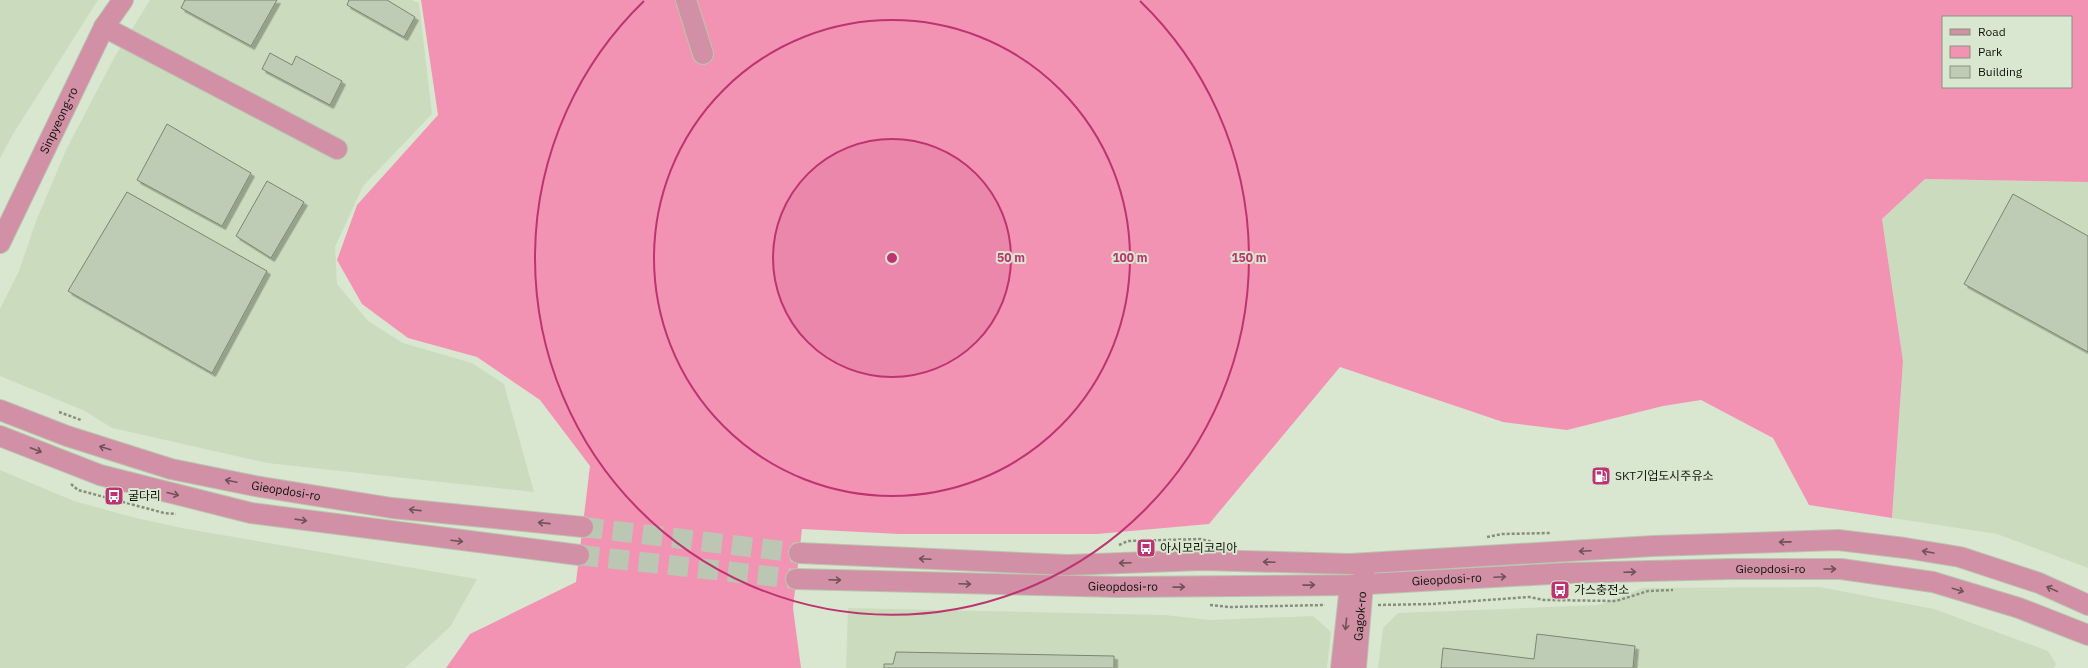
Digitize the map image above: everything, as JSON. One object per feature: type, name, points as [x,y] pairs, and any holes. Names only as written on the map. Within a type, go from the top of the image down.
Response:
[{"type":"street","name":"Sinpyeong-ro","points":[[0,243],[104,27],[123,0]]},
{"type":"street","points":[[686,0],[702,54]]},
{"type":"street","points":[[104,27],[337,149]]},
{"type":"street","name":"Gieopdosi-ro","points":[[0,410],[67,436],[172,469],[255,486],[392,508],[583,527]]},
{"type":"street","points":[[0,436],[100,475],[251,513],[579,555]]},
{"type":"street","name":"Gieopdosi-ro","points":[[799,553],[1068,565],[1203,560],[1357,564],[1653,546],[1838,540],[1905,548],[1960,557],[2039,583],[2088,605]]},
{"type":"street","name":"Gagok-ro","points":[[1356,668],[1357,564]]},
{"type":"street","name":"Gieopdosi-ro","points":[[796,579],[1119,587],[1357,585],[1567,574],[1730,569],[1841,569],[1933,582],[2019,608],[2088,635]]},
{"type":"street","name":"Gagok-ro","points":[[1341,668],[1357,585]]},
{"type":"path","points":[[52,410],[88,424]]},
{"type":"path","points":[[1383,604],[1432,604],[1529,596],[1544,600],[1616,601],[1648,591],[1679,590]]},
{"type":"shaded area","points":[[0,0],[98,0],[13,134],[0,158]]},
{"type":"shaded area","points":[[150,0],[412,0],[419,3],[432,114],[363,186],[335,247],[337,284],[368,321],[403,343],[472,363],[504,384],[534,492],[267,463],[112,428],[85,411],[0,376],[0,309],[19,271],[36,221],[66,150],[114,58]]},
{"type":"shaded area","points":[[1925,179],[2088,182],[2088,568],[1997,534],[1892,518],[1903,361],[1882,219]]},
{"type":"shaded area","points":[[0,470],[74,501],[136,518],[182,528],[477,579],[450,627],[405,668],[0,668]]},
{"type":"shaded area","points":[[1820,587],[1934,609],[2048,651],[2056,664],[2054,668],[1378,668],[1383,628],[1398,613],[1598,605],[1643,588]]},
{"type":"shaded area","points":[[848,608],[1165,615],[1210,620],[1313,616],[1331,632],[1327,668],[846,668]]},
{"type":"green space","points":[[421,0],[2088,0],[2088,182],[1925,179],[1882,219],[1903,361],[1892,518],[1809,505],[1773,438],[1701,400],[1663,406],[1567,430],[1503,422],[1340,367],[1209,524],[1097,534],[899,534],[802,529],[793,608],[801,668],[446,668],[470,634],[576,582],[590,466],[540,400],[477,357],[408,338],[362,304],[337,260],[357,205],[438,115]]},
{"type":"building","points":[[185,0],[277,0],[251,46],[181,8]]},
{"type":"building","points":[[349,0],[387,0],[415,17],[404,37],[347,5]]},
{"type":"building","points":[[270,53],[292,65],[296,56],[342,81],[330,105],[262,69]]},
{"type":"building","points":[[167,124],[251,173],[222,226],[137,180]]},
{"type":"building","points":[[267,181],[304,202],[271,258],[236,236]]},
{"type":"building","points":[[127,192],[267,271],[212,373],[68,291]]},
{"type":"building","points":[[2013,194],[2088,236],[2088,352],[1964,284]]},
{"type":"building","points":[[1537,634],[1635,646],[1633,668],[1441,668],[1443,648],[1534,659]]},
{"type":"building","points":[[896,652],[1114,656],[1114,668],[884,668],[884,664],[893,664]]},
{"type":"tunnel","points":[[583,527],[799,553]]},
{"type":"tunnel","points":[[579,555],[796,579]]},
{"type":"place","name":"SKT기업도시주유소","points":[[1601,476]]},
{"type":"place","name":"굴다리","points":[[114,496]]},
{"type":"place","name":"아시모리코리아","points":[[1146,548]]},
{"type":"place","name":"가스충전소","points":[[1560,590]]}]
